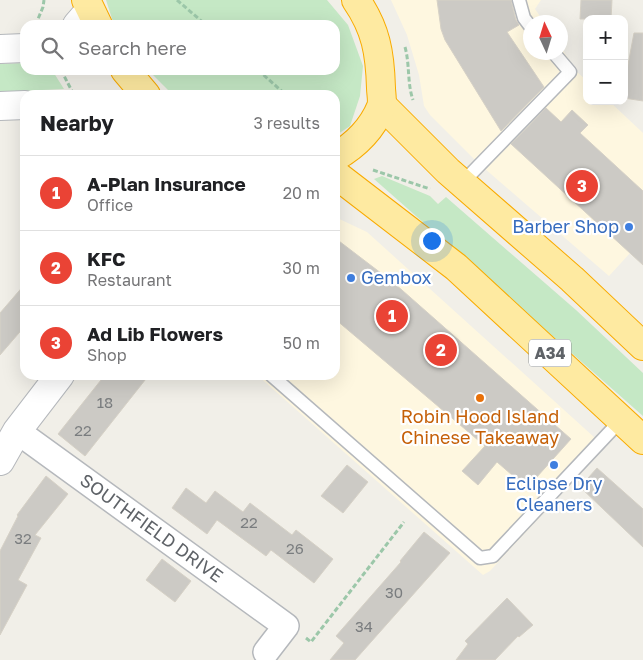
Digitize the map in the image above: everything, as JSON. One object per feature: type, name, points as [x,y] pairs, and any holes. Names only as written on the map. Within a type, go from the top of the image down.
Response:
[{"type":"highway","points":[[340,154],[358,142],[368,130],[382,105],[381,72],[377,42],[366,14],[356,0]]},
{"type":"highway","points":[[129,75],[142,90]]},
{"type":"highway","points":[[382,105],[462,184],[572,279],[643,346]]},
{"type":"highway","name":"A34","points":[[340,178],[456,267],[643,440]]},
{"type":"street","points":[[0,49],[20,48]]},
{"type":"street","points":[[0,106],[20,105]]},
{"type":"street","points":[[0,461],[17,432],[56,380]]},
{"type":"street","name":"SOUTHFIELD DRIVE","points":[[17,432],[286,626]]},
{"type":"street","points":[[266,652],[286,626]]},
{"type":"lane","points":[[519,0],[523,15]]},
{"type":"lane","points":[[462,184],[570,72],[560,60]]},
{"type":"lane","points":[[276,380],[480,558],[493,556],[621,420]]},
{"type":"path","points":[[38,20],[44,0]]},
{"type":"path","points":[[177,0],[200,20]]},
{"type":"path","points":[[64,75],[71,90]]},
{"type":"path","points":[[264,75],[280,90]]},
{"type":"path","points":[[286,626],[311,642],[404,522]]},
{"type":"shaded area","points":[[391,0],[541,0],[535,9],[539,15],[523,15],[523,60],[568,60],[568,58],[576,71],[583,77],[583,105],[613,105],[643,133],[643,239],[609,276],[477,162],[430,115],[424,106],[419,75],[407,35]]},
{"type":"shaded area","points":[[340,219],[367,232],[605,447],[490,571],[483,575],[263,380],[340,380]]},
{"type":"green space","points":[[106,0],[327,0],[348,25],[363,66],[360,96],[350,126],[340,133],[340,90],[168,90],[153,75],[340,75],[340,20],[112,20]]},
{"type":"green space","points":[[20,63],[20,75],[55,75],[64,89],[0,92],[0,64]]},
{"type":"green space","points":[[382,176],[430,196],[438,204],[446,197],[576,310],[643,373],[643,416],[374,179]]},
{"type":"building","points":[[437,0],[511,0],[519,25],[507,32],[523,56],[523,60],[526,60],[544,87],[501,131],[445,40],[441,29]]},
{"type":"building","points":[[581,0],[612,0],[611,15],[583,15],[583,19],[580,19]]},
{"type":"building","points":[[634,33],[643,33],[643,101],[628,99],[628,65]]},
{"type":"building","points":[[546,108],[561,122],[572,110],[588,125],[580,133],[643,191],[643,265],[511,144]]},
{"type":"building","points":[[340,242],[394,283],[571,439],[527,488],[497,462],[478,485],[462,471],[485,446],[340,323]]},
{"type":"building","points":[[20,290],[20,332],[0,355],[0,313]]},
{"type":"building","points":[[101,380],[145,380],[85,456],[58,434]]},
{"type":"building","points":[[347,465],[368,482],[343,513],[321,496]]},
{"type":"building","points":[[597,468],[643,509],[643,547],[580,487]]},
{"type":"building","points":[[46,476],[68,494],[35,535],[41,538],[18,580],[27,585],[0,635],[0,551],[17,515]]},
{"type":"building","points":[[186,488],[206,503],[215,491],[243,512],[250,503],[292,535],[296,530],[333,559],[314,583],[271,550],[266,556],[217,520],[207,534],[172,508]]},
{"type":"building","points":[[424,532],[450,553],[355,660],[330,660],[344,643],[336,636],[401,562]]},
{"type":"building","points":[[162,559],[191,581],[175,602],[146,580]]},
{"type":"building","points":[[507,598],[533,625],[518,636],[495,660],[456,660],[468,644],[465,641]]},
{"type":"place","name":"Ad Lib Flowers","points":[[582,186]]},
{"type":"place","name":"Barber Shop","points":[[629,227]]},
{"type":"place","name":"Gembox","points":[[351,278]]},
{"type":"place","name":"A-Plan Insurance","points":[[392,316]]},
{"type":"place","name":"KFC","points":[[441,350]]},
{"type":"place","name":"Robin Hood Island Chinese Takeaway","points":[[480,398]]},
{"type":"place","name":"Eclipse Dry Cleaners","points":[[554,465]]}]
